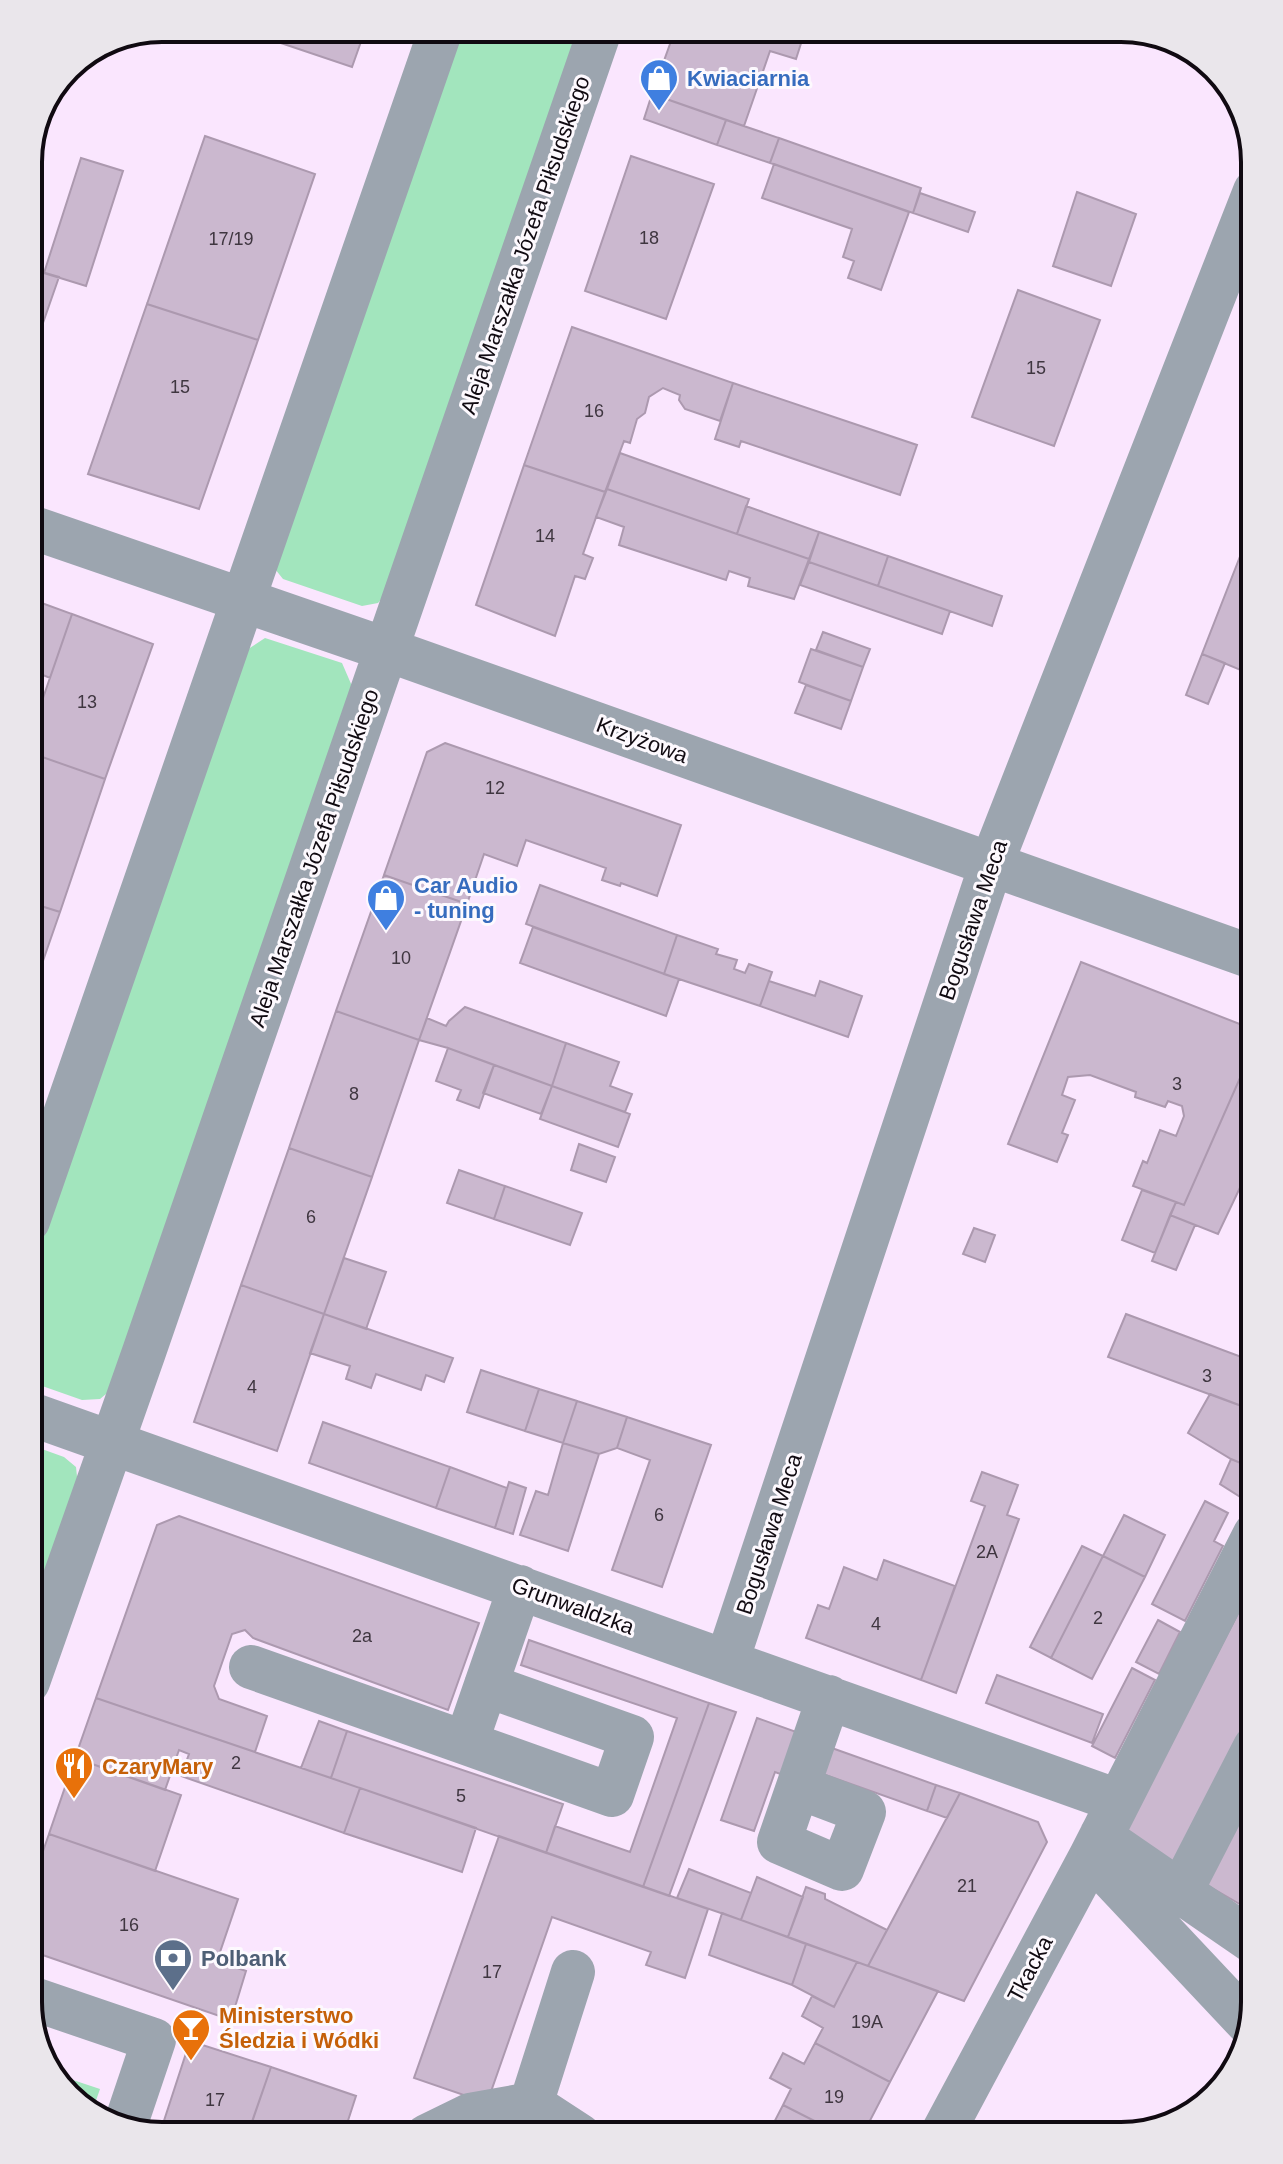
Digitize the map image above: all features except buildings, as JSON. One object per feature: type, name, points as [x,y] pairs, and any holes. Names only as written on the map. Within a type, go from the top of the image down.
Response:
[{"type":"street","points":[[42,1181],[437,42]]},
{"type":"street","name":"Aleja Marszałka Józefa Piłsudskiego","points":[[42,1642],[596,42]]},
{"type":"street","name":"Bogusława Meca","points":[[727,1661],[991,865],[1241,227]]},
{"type":"street","name":"Krzyżowa","points":[[42,531],[385,649],[1241,953]]},
{"type":"street","name":"Grunwaldzka","points":[[42,1418],[829,1697],[1104,1830]]},
{"type":"street","points":[[466,1743],[520,1587]]},
{"type":"street","name":"Tkacka","points":[[948,2122],[1104,1830],[1241,1590]]},
{"type":"street","points":[[251,1667],[612,1795],[632,1737],[486,1685]]},
{"type":"street","points":[[798,1787],[829,1697]]},
{"type":"street","points":[[1180,1893],[1241,1774]]},
{"type":"street","points":[[1104,1830],[1114,1846],[1241,1933]]},
{"type":"street","points":[[1104,1830],[1240,2012]]},
{"type":"street","points":[[531,2104],[573,1972]]},
{"type":"street","points":[[42,2002],[154,2040],[128,2117]]},
{"type":"street","points":[[456,2122],[470,2115],[531,2104],[559,2122]]},
{"type":"green space","points":[[452,42],[581,42],[388,591],[378,603],[362,606],[283,579],[275,569]]},
{"type":"green space","points":[[265,638],[342,663],[355,693],[112,1389],[100,1399],[82,1400],[42,1386],[42,1224],[239,655]]},
{"type":"green space","points":[[42,1449],[64,1457],[76,1467],[78,1486],[42,1588]]},
{"type":"green space","points":[[70,2079],[100,2089],[95,2102]]},
{"type":"place","name":"Kwiaciarnia","points":[[659,112]]},
{"type":"place","name":"Car Audio - tuning","points":[[386,932]]},
{"type":"place","name":"CzaryMary","points":[[74,1800]]},
{"type":"place","name":"Polbank","points":[[173,1992]]},
{"type":"place","name":"Ministerstwo Śledzia i Wódki","points":[[191,2062]]}]
